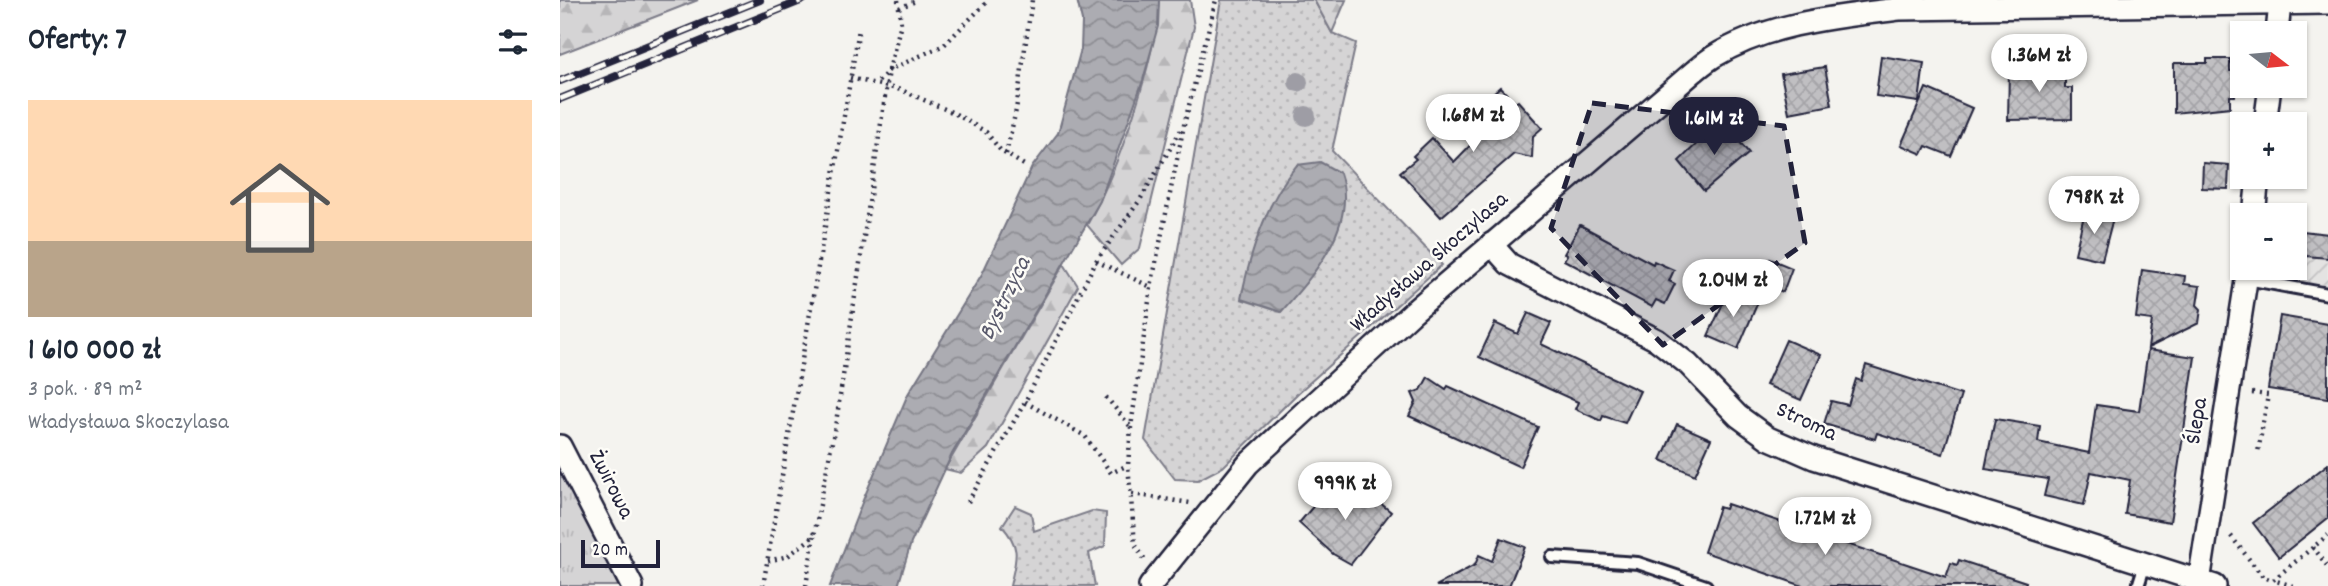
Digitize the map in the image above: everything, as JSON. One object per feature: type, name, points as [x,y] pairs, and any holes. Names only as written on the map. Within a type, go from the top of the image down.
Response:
[{"type":"street","name":"Władysława Skoczylasa","points":[[1153,582],[1248,464],[1491,244],[1711,58],[1743,41],[1832,17],[1960,3],[2328,3]]},
{"type":"street","points":[[2278,21],[2280,3]]},
{"type":"street","name":"Stroma","points":[[1491,244],[1509,264],[1657,340],[1688,364],[1738,416],[1768,438],[1814,458],[2207,584]]},
{"type":"street","name":"Ślepa","points":[[2207,584],[2247,280]]},
{"type":"street","name":"Żwirowa","points":[[560,446],[632,586]]},
{"type":"lane","points":[[2275,280],[2328,294]]},
{"type":"lane","points":[[1552,557],[1637,563],[1706,586]]},
{"type":"lane","points":[[2138,586],[2145,564]]},
{"type":"path","points":[[806,586],[837,416],[889,70],[901,23],[898,0]]},
{"type":"path","points":[[899,8],[918,0]]},
{"type":"path","points":[[878,82],[889,70],[944,45],[989,0]]},
{"type":"path","points":[[1006,154],[1016,110],[1031,0]]},
{"type":"path","points":[[1153,582],[1135,544],[1128,466],[1131,427],[1151,288],[1184,125],[1216,0]]},
{"type":"path","points":[[763,586],[859,29]]},
{"type":"path","points":[[850,78],[887,85],[954,113],[986,132],[1006,154],[1024,165]]},
{"type":"path","points":[[968,502],[1024,402],[1096,261],[1140,200],[1184,125]]},
{"type":"path","points":[[1096,261],[1151,288]]},
{"type":"path","points":[[1106,397],[1131,427]]},
{"type":"path","points":[[1024,402],[1085,436],[1111,473],[1128,466]]},
{"type":"path","points":[[1132,494],[1211,508]]},
{"type":"path","points":[[2224,527],[2263,577],[2293,586]]},
{"type":"path","points":[[2273,580],[2328,535]]},
{"type":"path","points":[[768,561],[788,556],[814,536]]},
{"type":"path","points":[[2313,547],[2328,567]]},
{"type":"highlighted area","points":[[1592,103],[1784,126],[1805,243],[1663,345],[1551,228]]},
{"type":"shaded area","points":[[2307,256],[2328,258],[2328,286],[2294,280],[2307,280]]},
{"type":"green space","points":[[560,0],[698,0],[560,54]]},
{"type":"green space","points":[[1159,0],[1190,0],[1194,27],[1140,248],[1121,265],[1087,225],[1111,176],[1133,116],[1150,54]]},
{"type":"green space","points":[[1221,0],[1314,0],[1332,33],[1356,43],[1332,151],[1442,265],[1299,392],[1223,467],[1198,480],[1175,479],[1145,440]]},
{"type":"green space","points":[[1314,0],[1346,0],[1332,33]]},
{"type":"green space","points":[[1064,264],[1078,286],[988,448],[961,473],[945,469]]},
{"type":"green space","points":[[560,471],[619,586],[560,586]]},
{"type":"green space","points":[[1015,506],[1031,513],[1034,531],[1092,511],[1106,513],[1105,546],[1089,553],[1095,586],[1010,586],[1016,554],[1013,541],[1002,526]]},
{"type":"water","name":"Bystrzyca","points":[[1077,0],[1159,0],[1158,26],[1143,80],[1100,201],[952,454],[911,543],[898,586],[830,586],[908,394],[982,274],[1032,167],[1058,133],[1081,49],[1082,21]]},
{"type":"water","points":[[1320,162],[1340,173],[1344,192],[1343,212],[1329,248],[1281,312],[1241,299],[1261,228],[1277,194],[1297,165]]},
{"type":"building","points":[[2037,55],[2049,68],[2065,68],[2065,88],[2072,88],[2072,119],[2008,120],[2009,70],[2027,70]]},
{"type":"building","points":[[1881,56],[1924,63],[1919,102],[1876,96]]},
{"type":"building","points":[[2207,59],[2230,59],[2230,107],[2174,113],[2174,63],[2207,63]]},
{"type":"building","points":[[1825,67],[1832,105],[1789,113],[1781,74]]},
{"type":"building","points":[[1500,87],[1515,103],[1518,101],[1542,128],[1533,136],[1532,158],[1514,154],[1441,217],[1400,172],[1416,159],[1413,156],[1432,138],[1454,162],[1489,126],[1474,110]]},
{"type":"building","points":[[1926,88],[1972,108],[1951,156],[1926,146],[1922,154],[1901,145]]},
{"type":"building","points":[[1725,124],[1749,153],[1704,191],[1679,161],[1711,130],[1714,134]]},
{"type":"building","points":[[2203,163],[2229,165],[2228,189],[2202,188]]},
{"type":"building","points":[[2085,211],[2113,218],[2102,260],[2075,254]]},
{"type":"building","points":[[1580,225],[1653,264],[1654,261],[1674,270],[1669,281],[1675,284],[1665,304],[1656,300],[1652,307],[1564,260],[1567,255],[1564,254]]},
{"type":"building","points":[[2307,232],[2328,234],[2328,258],[2307,256]]},
{"type":"building","points":[[1770,259],[1792,268],[1783,292],[1760,283]]},
{"type":"building","points":[[2142,270],[2185,276],[2184,284],[2200,286],[2197,305],[2201,309],[2199,323],[2148,348],[2152,320],[2136,318]]},
{"type":"building","points":[[1729,290],[1758,302],[1738,349],[1708,336]]},
{"type":"building","points":[[1528,313],[1551,323],[1541,344],[1640,391],[1625,423],[1603,416],[1601,421],[1575,409],[1578,402],[1479,357],[1495,323],[1518,334]]},
{"type":"building","points":[[2280,316],[2328,324],[2328,398],[2268,389]]},
{"type":"building","points":[[1786,340],[1821,355],[1801,400],[1766,385]]},
{"type":"building","points":[[2148,350],[2195,357],[2170,522],[2125,514],[2130,480],[2091,472],[2084,505],[2044,496],[2048,479],[1985,469],[1995,419],[2040,426],[2038,442],[2089,453],[2096,405],[2139,411]]},
{"type":"building","points":[[1866,365],[1961,395],[1943,454],[1877,433],[1875,439],[1824,424],[1831,401],[1848,405],[1856,379],[1861,381]]},
{"type":"building","points":[[1428,377],[1446,389],[1448,386],[1538,427],[1520,467],[1409,416],[1416,402],[1412,393],[1421,390]]},
{"type":"building","points":[[1677,424],[1711,439],[1695,475],[1661,460]]},
{"type":"building","points":[[2328,464],[2328,518],[2279,557],[2253,523]]},
{"type":"building","points":[[1333,483],[1355,500],[1363,489],[1391,512],[1351,564],[1333,554],[1299,523]]},
{"type":"building","points":[[1727,504],[1946,577],[1951,563],[1957,565],[1959,560],[2026,582],[2025,586],[1803,586],[1704,552],[1719,507],[1725,509]]},
{"type":"building","points":[[1501,538],[1525,547],[1509,586],[1436,586],[1475,565],[1479,555],[1492,561]]},
{"type":"railway","points":[[560,81],[760,0]]},
{"type":"railway","points":[[560,99],[803,0]]}]
